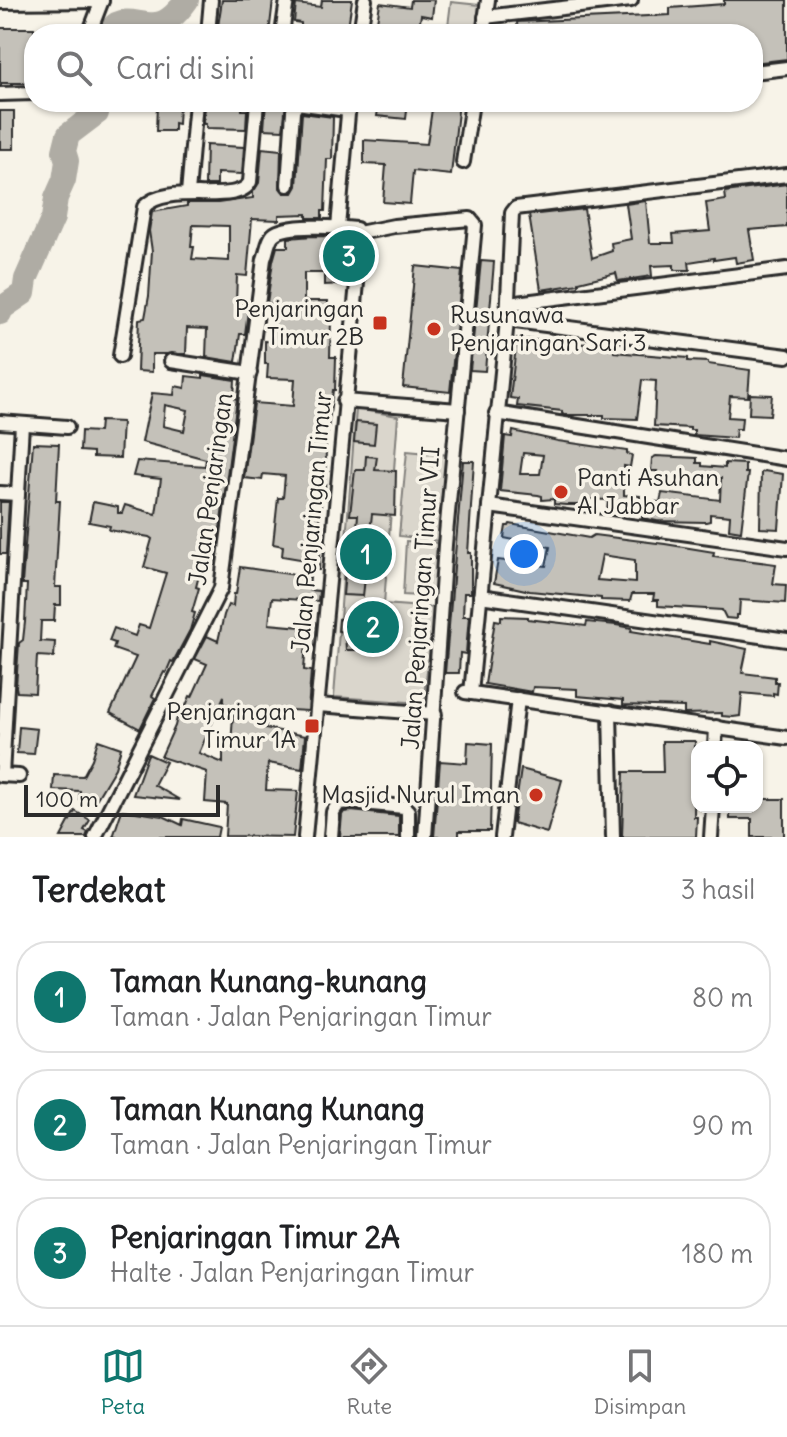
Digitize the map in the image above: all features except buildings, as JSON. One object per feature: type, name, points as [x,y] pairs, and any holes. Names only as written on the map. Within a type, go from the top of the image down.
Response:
[{"type":"street","points":[[0,2],[102,0],[93,24]]},
{"type":"street","points":[[209,24],[211,0]]},
{"type":"street","points":[[283,24],[287,0]]},
{"type":"street","points":[[361,24],[365,0]]},
{"type":"street","points":[[484,24],[488,0]]},
{"type":"street","points":[[485,17],[631,0]]},
{"type":"street","points":[[763,71],[787,68]]},
{"type":"street","points":[[0,94],[24,93]]},
{"type":"street","points":[[188,193],[195,112]]},
{"type":"street","points":[[120,356],[144,207],[154,200],[188,193],[238,193],[247,189],[256,112]]},
{"type":"street","points":[[288,185],[293,112]]},
{"type":"street","points":[[348,112],[338,227],[356,229],[359,233]]},
{"type":"street","points":[[463,162],[470,112]]},
{"type":"street","points":[[787,175],[516,208],[511,218],[507,320],[468,692],[787,738]]},
{"type":"street","name":"Jalan Penjaringan Timur VII","points":[[359,233],[394,226],[470,219],[475,225],[445,545],[425,837]]},
{"type":"street","name":"Jalan Penjaringan","points":[[95,837],[221,588],[264,259],[272,237],[291,228],[338,227]]},
{"type":"street","name":"Jalan Penjaringan Timur","points":[[305,837],[361,240],[359,233]]},
{"type":"street","points":[[508,304],[787,269]]},
{"type":"street","points":[[507,320],[787,356]]},
{"type":"street","points":[[171,361],[250,373]]},
{"type":"street","points":[[344,401],[458,410]]},
{"type":"street","points":[[496,413],[787,459]]},
{"type":"street","points":[[0,422],[67,427]]},
{"type":"street","points":[[19,776],[1,775],[7,563],[18,494],[22,424]]},
{"type":"street","points":[[0,493],[18,494]]},
{"type":"street","points":[[489,506],[787,548]]},
{"type":"street","points":[[480,596],[787,640]]},
{"type":"street","points":[[502,837],[518,699]]},
{"type":"street","points":[[318,705],[435,714]]},
{"type":"street","points":[[610,712],[613,837]]},
{"type":"street","points":[[715,741],[716,727]]},
{"type":"street","points":[[331,837],[333,812],[339,803],[351,802],[404,807],[410,820],[408,837]]},
{"type":"street","points":[[711,837],[713,813]]},
{"type":"shaded area","points":[[451,2],[479,5],[477,24],[448,24]]},
{"type":"shaded area","points":[[356,409],[398,416],[384,604],[435,608],[423,703],[334,697]]},
{"type":"shaded area","points":[[407,451],[449,455],[439,541],[399,536]]},
{"type":"shaded area","points":[[406,541],[439,543],[436,597],[403,595]]},
{"type":"waterway","points":[[156,24],[177,12],[187,0]]},
{"type":"waterway","points":[[116,24],[149,24]]},
{"type":"waterway","points":[[149,24],[156,24]]},
{"type":"waterway","points":[[0,313],[2,308],[24,293],[26,279],[53,218],[56,198],[64,180],[67,161],[64,151],[68,135],[97,112]]},
{"type":"place","name":"Penjaringan Timur 2A","points":[[349,256]]},
{"type":"place","name":"Penjaringan Timur 2B","points":[[380,323]]},
{"type":"place","name":"Rusunawa Penjaringan Sari 3","points":[[434,329]]},
{"type":"place","name":"Panti Asuhan Al Jabbar","points":[[561,492]]},
{"type":"place","name":"Taman Kunang-kunang","points":[[366,554]]},
{"type":"place","name":"Taman Kunang Kunang","points":[[373,627]]},
{"type":"place","name":"Penjaringan Timur 1A","points":[[312,726]]},
{"type":"place","name":"Masjid Nurul Iman","points":[[536,795]]}]
